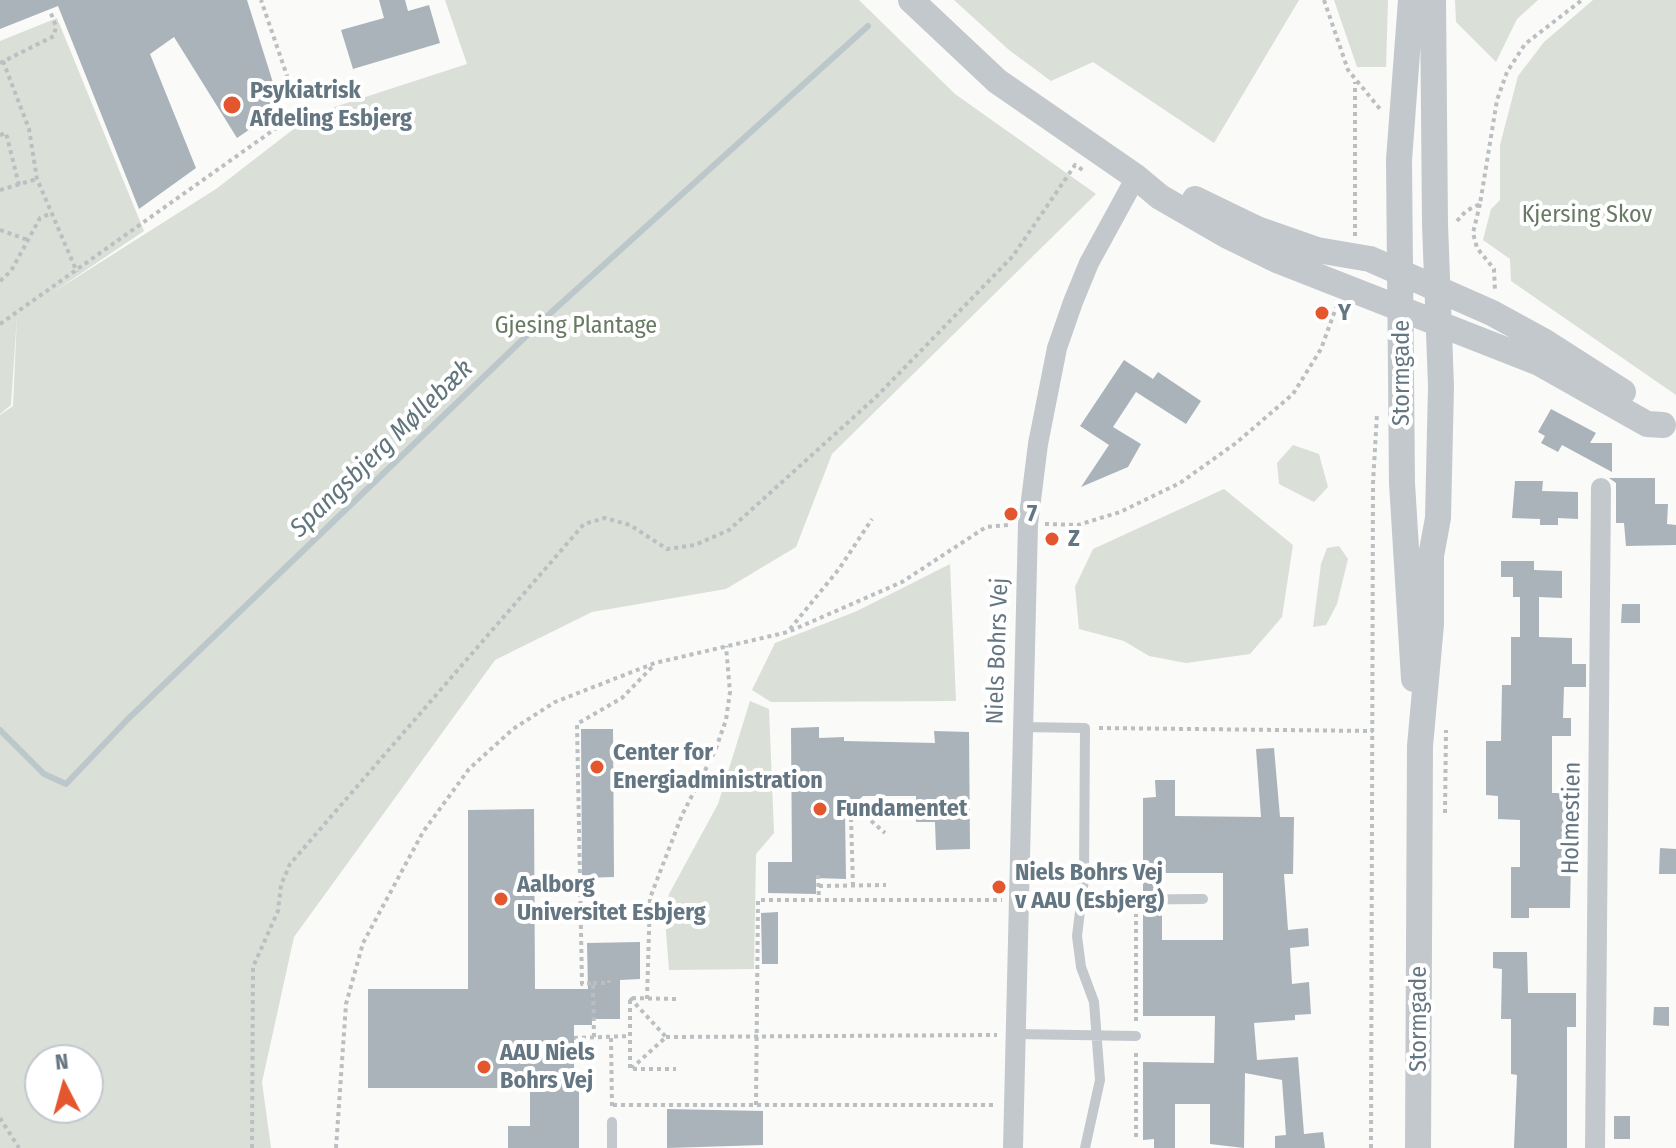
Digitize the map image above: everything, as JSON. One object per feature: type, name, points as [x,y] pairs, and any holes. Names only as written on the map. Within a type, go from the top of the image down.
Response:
[{"type":"street","points":[[911,0],[997,81],[1160,197],[1226,235],[1279,261],[1345,284],[1539,363],[1647,424],[1670,429]]},
{"type":"street","name":"Stormgade","points":[[1420,746],[1431,624],[1431,556],[1420,517],[1419,314],[1433,0]]},
{"type":"street","name":"Stormgade","points":[[1411,8],[1399,160],[1420,281]]},
{"type":"street","points":[[1136,177],[1165,184],[1257,229],[1317,250],[1370,259],[1420,281],[1545,342],[1652,410],[1670,429]]},
{"type":"street","name":"Niels Bohrs Vej","points":[[1013,1148],[1028,524],[1038,444],[1057,348],[1089,263],[1136,177]]},
{"type":"street","points":[[1419,314],[1420,281]]},
{"type":"street","name":"Stormgade","points":[[1418,1148],[1420,746],[1402,483],[1419,314]]},
{"type":"street","name":"Holmestien","points":[[1595,1148],[1601,488]]},
{"type":"lane","points":[[1021,727],[1085,728],[1082,896],[1077,936],[1081,967],[1094,1002],[1100,1080],[1085,1148]]},
{"type":"lane","points":[[1082,896],[1203,899]]},
{"type":"lane","points":[[1016,1034],[1136,1036]]},
{"type":"lane","points":[[612,1122],[612,1148]]},
{"type":"path","points":[[0,324],[296,114],[296,102],[261,0]]},
{"type":"path","points":[[1324,0],[1355,82],[1358,131],[1354,256]]},
{"type":"path","points":[[1494,295],[1494,269],[1477,248],[1473,233],[1497,100],[1507,72],[1525,44],[1582,0]]},
{"type":"path","points":[[50,11],[56,26],[54,36],[1,62],[29,129],[37,179],[77,272]]},
{"type":"path","points":[[0,135],[6,133],[19,185]]},
{"type":"path","points":[[252,1148],[253,967],[278,911],[281,885],[290,864],[584,524],[605,518],[630,525],[667,549],[695,545],[729,530],[876,397],[1013,256],[1075,165]]},
{"type":"path","points":[[0,190],[37,179]]},
{"type":"path","points":[[1448,230],[1466,211],[1480,204]]},
{"type":"path","points":[[0,281],[11,271],[40,218],[52,213]]},
{"type":"path","points":[[0,230],[28,240]]},
{"type":"path","points":[[336,1148],[346,1004],[363,943],[423,832],[469,769],[513,729],[555,702],[655,663],[788,632],[902,582],[986,527],[1078,525],[1120,512],[1180,483],[1236,443],[1293,394],[1321,349],[1345,284]]},
{"type":"path","points":[[1371,1148],[1373,483],[1375,420],[1380,408]]},
{"type":"path","points":[[788,632],[839,569],[872,519]]},
{"type":"path","points":[[647,999],[650,898],[682,815],[715,751],[726,720],[730,692],[726,646]]},
{"type":"path","points":[[609,980],[609,983],[582,984],[577,724],[622,698],[655,663]]},
{"type":"path","points":[[1085,728],[1373,731]]},
{"type":"path","points":[[853,805],[885,833]]},
{"type":"path","points":[[853,886],[851,818],[859,810]]},
{"type":"path","points":[[818,875],[819,900]]},
{"type":"path","points":[[819,886],[886,885]]},
{"type":"path","points":[[756,1105],[758,900],[1018,900],[1039,891],[1082,896]]},
{"type":"path","points":[[1136,899],[1136,1137]]},
{"type":"path","points":[[593,983],[594,1037]]},
{"type":"path","points":[[630,998],[676,999]]},
{"type":"path","points":[[630,998],[630,1069]]},
{"type":"path","points":[[630,998],[666,1037]]},
{"type":"path","points":[[630,1069],[666,1037],[1016,1034]]},
{"type":"path","points":[[574,1038],[630,1036]]},
{"type":"path","points":[[611,1038],[612,1122]]},
{"type":"path","points":[[630,1069],[676,1069]]},
{"type":"path","points":[[613,1105],[1015,1105]]},
{"type":"path","points":[[0,1118],[19,1148]]},
{"type":"green space","name":"Gjesing Plantage","points":[[445,0],[859,0],[955,94],[1096,194],[832,454],[796,547],[726,589],[592,612],[495,660],[294,937],[262,1082],[271,1148],[0,1148],[0,415],[13,406],[17,316],[11,405],[0,414],[0,41],[57,18],[144,231],[52,293],[216,189],[313,114],[467,64]]},
{"type":"green space","points":[[954,0],[1299,0],[1214,143],[1093,62],[1051,81],[1009,50]]},
{"type":"green space","points":[[1334,0],[1388,0],[1386,67],[1357,67]]},
{"type":"green space","points":[[1455,0],[1538,0],[1517,19],[1496,62],[1456,22]]},
{"type":"green space","name":"Kjersing Skov","points":[[1593,0],[1676,0],[1676,395],[1511,281],[1510,259],[1483,240],[1491,209],[1500,200],[1500,145],[1518,76],[1544,42]]},
{"type":"green space","points":[[1293,445],[1319,454],[1328,487],[1314,502],[1279,484],[1277,463]]},
{"type":"green space","points":[[1224,489],[1293,545],[1282,617],[1250,654],[1186,663],[1149,656],[1124,641],[1079,629],[1075,587],[1093,549]]},
{"type":"green space","points":[[1339,546],[1348,559],[1337,604],[1326,625],[1313,627],[1321,564],[1327,548]]},
{"type":"green space","points":[[950,564],[956,701],[771,702],[752,690],[775,643],[857,611]]},
{"type":"green space","points":[[750,701],[769,709],[774,833],[756,854],[754,969],[669,970],[665,919],[669,894],[718,804]]},
{"type":"building","name":"Psykiatrisk Afdeling Esbjerg","points":[[0,0],[247,0],[281,108],[237,138],[174,37],[150,54],[196,168],[139,209],[58,6],[0,29]]},
{"type":"building","points":[[379,0],[405,0],[408,11],[429,5],[440,43],[353,69],[341,30],[384,18]]},
{"type":"building","points":[[1124,360],[1153,379],[1158,372],[1201,401],[1186,424],[1136,392],[1113,427],[1141,444],[1128,467],[1081,487],[1109,445],[1080,426]]},
{"type":"building","points":[[1551,409],[1596,433],[1590,443],[1612,443],[1612,472],[1562,445],[1558,452],[1541,443],[1545,436],[1538,432]]},
{"type":"building","points":[[1609,478],[1655,478],[1655,504],[1668,504],[1667,524],[1676,525],[1676,545],[1626,546],[1624,523],[1616,523],[1616,483]]},
{"type":"building","points":[[1515,481],[1543,481],[1542,491],[1578,492],[1578,519],[1558,518],[1558,525],[1540,525],[1540,519],[1512,518]]},
{"type":"building","points":[[1501,561],[1534,561],[1534,570],[1562,571],[1562,598],[1539,597],[1539,637],[1572,638],[1572,664],[1586,664],[1586,687],[1564,687],[1563,718],[1571,718],[1571,736],[1552,736],[1552,793],[1567,793],[1567,816],[1572,816],[1570,908],[1529,908],[1529,918],[1511,918],[1511,867],[1520,867],[1520,820],[1498,819],[1498,796],[1486,795],[1486,741],[1501,741],[1502,685],[1511,685],[1511,637],[1520,637],[1520,597],[1513,597],[1513,577],[1501,577]]},
{"type":"building","points":[[1622,604],[1640,604],[1640,623],[1621,623]]},
{"type":"building","name":"Fundamentet","points":[[819,727],[819,738],[844,737],[844,741],[935,743],[934,731],[969,732],[970,849],[936,850],[935,822],[916,822],[916,796],[863,796],[845,813],[846,879],[816,878],[816,894],[768,893],[768,862],[792,862],[791,728]]},
{"type":"building","name":"Center for Energiadministration","points":[[581,729],[613,729],[614,877],[582,878]]},
{"type":"building","points":[[1274,748],[1280,817],[1294,817],[1293,874],[1284,874],[1288,930],[1308,928],[1309,946],[1290,948],[1292,984],[1309,982],[1311,1014],[1295,1015],[1295,1020],[1254,1023],[1257,1060],[1298,1057],[1304,1134],[1323,1132],[1325,1148],[1275,1148],[1275,1136],[1286,1135],[1282,1080],[1245,1073],[1244,1148],[1210,1144],[1210,1104],[1175,1104],[1175,1148],[1154,1148],[1154,1139],[1143,1140],[1143,1062],[1214,1063],[1215,1016],[1143,1016],[1143,907],[1162,907],[1162,940],[1223,940],[1223,873],[1163,873],[1162,891],[1143,891],[1143,798],[1156,797],[1155,780],[1175,780],[1175,816],[1261,817],[1256,749]]},
{"type":"building","name":"Aalborg Universitet Esbjerg","points":[[534,809],[535,989],[588,989],[587,943],[640,942],[640,979],[620,980],[620,1019],[592,1019],[592,1025],[574,1025],[574,1070],[579,1071],[579,1148],[508,1148],[508,1126],[530,1126],[530,1080],[500,1081],[500,1088],[368,1088],[368,989],[468,989],[468,810]]},
{"type":"building","points":[[1660,848],[1676,849],[1676,874],[1659,874]]},
{"type":"building","points":[[778,912],[778,964],[762,964],[761,913]]},
{"type":"building","points":[[1493,952],[1527,952],[1528,993],[1576,993],[1576,1027],[1567,1027],[1567,1148],[1514,1148],[1517,1075],[1511,1074],[1511,1019],[1501,1019],[1502,969],[1493,968]]},
{"type":"building","points":[[1654,1007],[1669,1007],[1669,1026],[1653,1025]]},
{"type":"building","points":[[667,1109],[763,1111],[763,1145],[667,1148]]},
{"type":"building","points":[[1614,1116],[1630,1116],[1630,1139],[1614,1139]]},
{"type":"waterway","name":"Spangsbjerg Møllebæk","points":[[0,730],[44,774],[66,784],[127,720],[545,318],[868,26]]},
{"type":"place","name":"Psykiatrisk Afdeling Esbjerg","points":[[232,105]]},
{"type":"place","name":"Y","points":[[1322,313]]},
{"type":"place","name":"7","points":[[1011,514]]},
{"type":"place","name":"Z","points":[[1052,539]]},
{"type":"place","name":"Center for Energiadministration","points":[[597,767]]},
{"type":"place","name":"Fundamentet","points":[[820,809]]},
{"type":"place","name":"Niels Bohrs Vej v AAU (Esbjerg)","points":[[999,887]]},
{"type":"place","name":"Aalborg Universitet Esbjerg","points":[[501,899]]},
{"type":"place","name":"AAU Niels Bohrs Vej","points":[[484,1067]]}]
